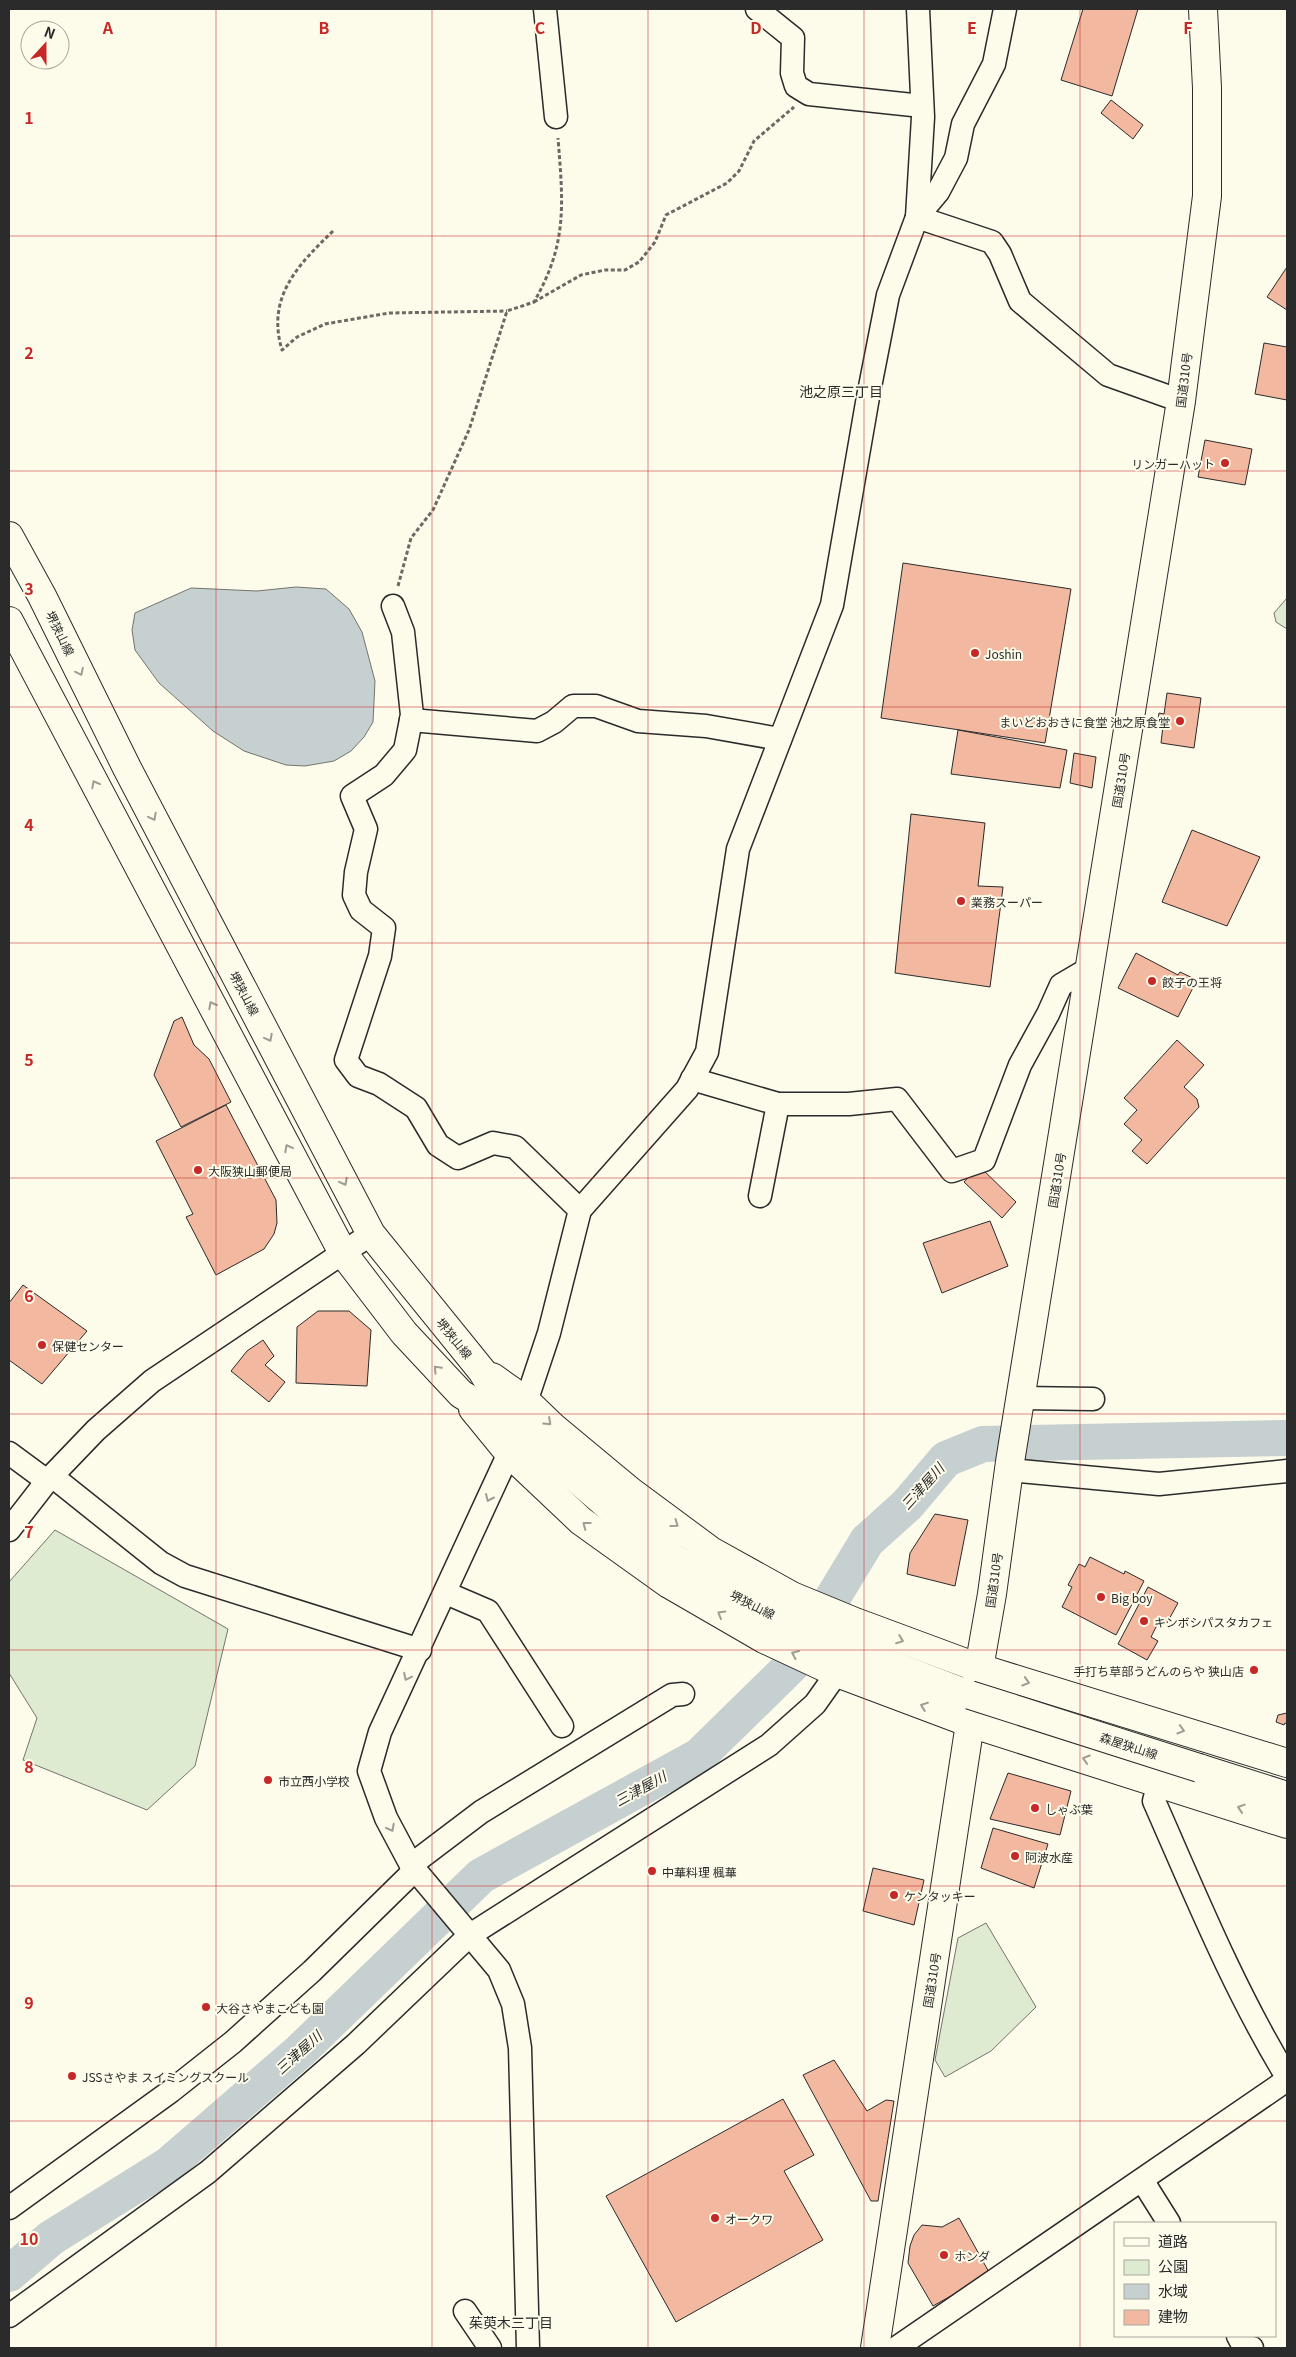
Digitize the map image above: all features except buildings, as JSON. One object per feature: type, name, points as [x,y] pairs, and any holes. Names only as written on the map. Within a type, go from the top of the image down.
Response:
[{"type":"main road","name":"国道310号","points":[[875,2348],[970,1723],[992,1594],[1009,1466],[1181,401],[1206,196],[1207,88],[1203,9]]},
{"type":"main road","name":"堺狭山線","points":[[9,536],[42,596],[127,768],[371,1234],[482,1371],[518,1428]]},
{"type":"main road","name":"堺狭山線","points":[[9,621],[343,1253],[404,1333],[461,1394],[518,1428],[618,1514],[678,1561],[760,1608],[833,1642],[970,1695]]},
{"type":"main road","points":[[482,1371],[526,1401],[560,1433],[645,1502],[711,1551],[792,1596],[855,1622],[979,1668],[1287,1763]]},
{"type":"main road","points":[[461,1394],[509,1453],[581,1521],[669,1584],[764,1639],[831,1671],[970,1723],[1287,1824]]},
{"type":"main road","name":"森屋狭山線","points":[[970,1695],[1287,1796]]},
{"type":"street","points":[[544,9],[556,117]]},
{"type":"street","points":[[758,9],[793,38],[794,79],[796,86],[809,94],[922,106]]},
{"type":"street","points":[[528,2348],[520,2048],[513,2004],[499,1970],[413,1867],[386,1818],[370,1771],[380,1732],[420,1650],[509,1453],[549,1333],[580,1210],[686,1089],[708,1052],[738,849],[832,606],[868,397],[888,295],[917,217],[922,106],[918,9]]},
{"type":"street","points":[[917,217],[938,192],[956,158],[963,124],[994,64],[1005,9]]},
{"type":"street","points":[[917,217],[992,242],[1000,254],[1020,301],[1108,375],[1181,401]]},
{"type":"street","points":[[393,606],[403,632],[411,720],[405,750],[384,774],[352,796],[366,829],[354,895],[361,910],[384,928],[380,956],[346,1060],[358,1076],[380,1084],[416,1108],[438,1144],[458,1158],[493,1143],[515,1146],[580,1210]]},
{"type":"street","points":[[411,720],[537,731],[554,722],[573,706],[596,706],[638,721],[706,726],[780,739]]},
{"type":"street","points":[[692,1079],[778,1104],[849,1104],[897,1099],[952,1171],[984,1160],[1020,1065],[1048,1014],[1061,985],[1090,968]]},
{"type":"street","points":[[760,1196],[778,1104]]},
{"type":"street","points":[[9,1530],[49,1478],[96,1430],[152,1382],[371,1234]]},
{"type":"street","points":[[1021,1398],[1093,1399]]},
{"type":"street","points":[[9,1453],[49,1478],[161,1563],[185,1576],[420,1650]]},
{"type":"street","points":[[1009,1466],[1159,1484],[1287,1471]]},
{"type":"street","points":[[446,1593],[488,1611],[562,1726]]},
{"type":"street","points":[[9,2316],[208,2172],[356,2044],[467,1932],[769,1746],[815,1704],[831,1671]]},
{"type":"street","points":[[9,2208],[170,2091],[233,2042],[312,1971],[413,1867],[481,1812],[672,1695],[683,1694]]},
{"type":"street","points":[[896,2348],[1287,2079],[1265,2040],[1208,1924],[1154,1801],[1159,1782]]},
{"type":"street","points":[[1142,2180],[1168,2222]]},
{"type":"street","points":[[465,2311],[490,2348]]},
{"type":"street","points":[[1239,2337],[1244,2347],[1252,2348]]},
{"type":"path","points":[[333,232],[300,263],[286,288],[278,313],[277,333],[282,350],[297,337],[325,324],[380,314],[460,310],[507,311],[534,302],[581,275],[605,270],[625,270],[639,262],[655,242],[666,214],[727,183],[739,171],[754,141],[809,94]]},
{"type":"path","points":[[534,302],[545,284],[557,251],[564,205],[556,117]]},
{"type":"path","points":[[393,606],[411,538],[433,510],[469,430],[507,311]]},
{"type":"green space","points":[[1287,598],[1287,629],[1276,622],[1274,613]]},
{"type":"green space","points":[[55,1530],[228,1629],[195,1766],[147,1810],[23,1760],[37,1718],[9,1673],[9,1582]]},
{"type":"green space","points":[[986,1923],[1036,2007],[991,2051],[945,2077],[935,2060],[958,1938]]},
{"type":"water","points":[[296,587],[326,589],[349,609],[362,632],[375,681],[373,722],[364,737],[351,751],[334,761],[305,766],[286,765],[244,751],[213,731],[159,683],[135,650],[132,630],[135,613],[191,588],[257,591]]},
{"type":"waterway","name":"三津屋川","points":[[9,2274],[51,2238],[168,2165],[300,2051],[481,1876],[699,1756],[792,1665],[867,1541],[907,1505],[946,1459],[983,1444],[1287,1438]]},
{"type":"place","name":"リンガーハット","points":[[1225,463]]},
{"type":"place","name":"Joshin","points":[[975,653]]},
{"type":"place","name":"まいどおおきに食堂 池之原食堂","points":[[1180,721]]},
{"type":"place","name":"業務スーパー","points":[[961,901]]},
{"type":"place","name":"餃子の王将","points":[[1152,981]]},
{"type":"place","name":"大阪狭山郵便局","points":[[198,1170]]},
{"type":"place","name":"保健センター","points":[[42,1345]]},
{"type":"place","name":"Big boy","points":[[1101,1597]]},
{"type":"place","name":"キンボシパスタカフェ","points":[[1144,1621]]},
{"type":"place","name":"手打ち草部うどんのらや 狭山店","points":[[1254,1670]]},
{"type":"place","name":"市立西小学校","points":[[268,1780]]},
{"type":"place","name":"しゃぶ葉","points":[[1035,1808]]},
{"type":"place","name":"阿波水産","points":[[1015,1856]]},
{"type":"place","name":"中華料理 楓華","points":[[652,1871]]},
{"type":"place","name":"ケンタッキー","points":[[894,1895]]},
{"type":"place","name":"大谷さやまこども園","points":[[206,2007]]},
{"type":"place","name":"JSSさやま スイミングスクール","points":[[72,2076]]},
{"type":"place","name":"オークワ","points":[[715,2218]]},
{"type":"place","name":"ホンダ","points":[[944,2255]]},
{"type":"district","name":"池之原三丁目","points":[[841,391]]},
{"type":"district","name":"茱萸木三丁目","points":[[511,2322]]}]
